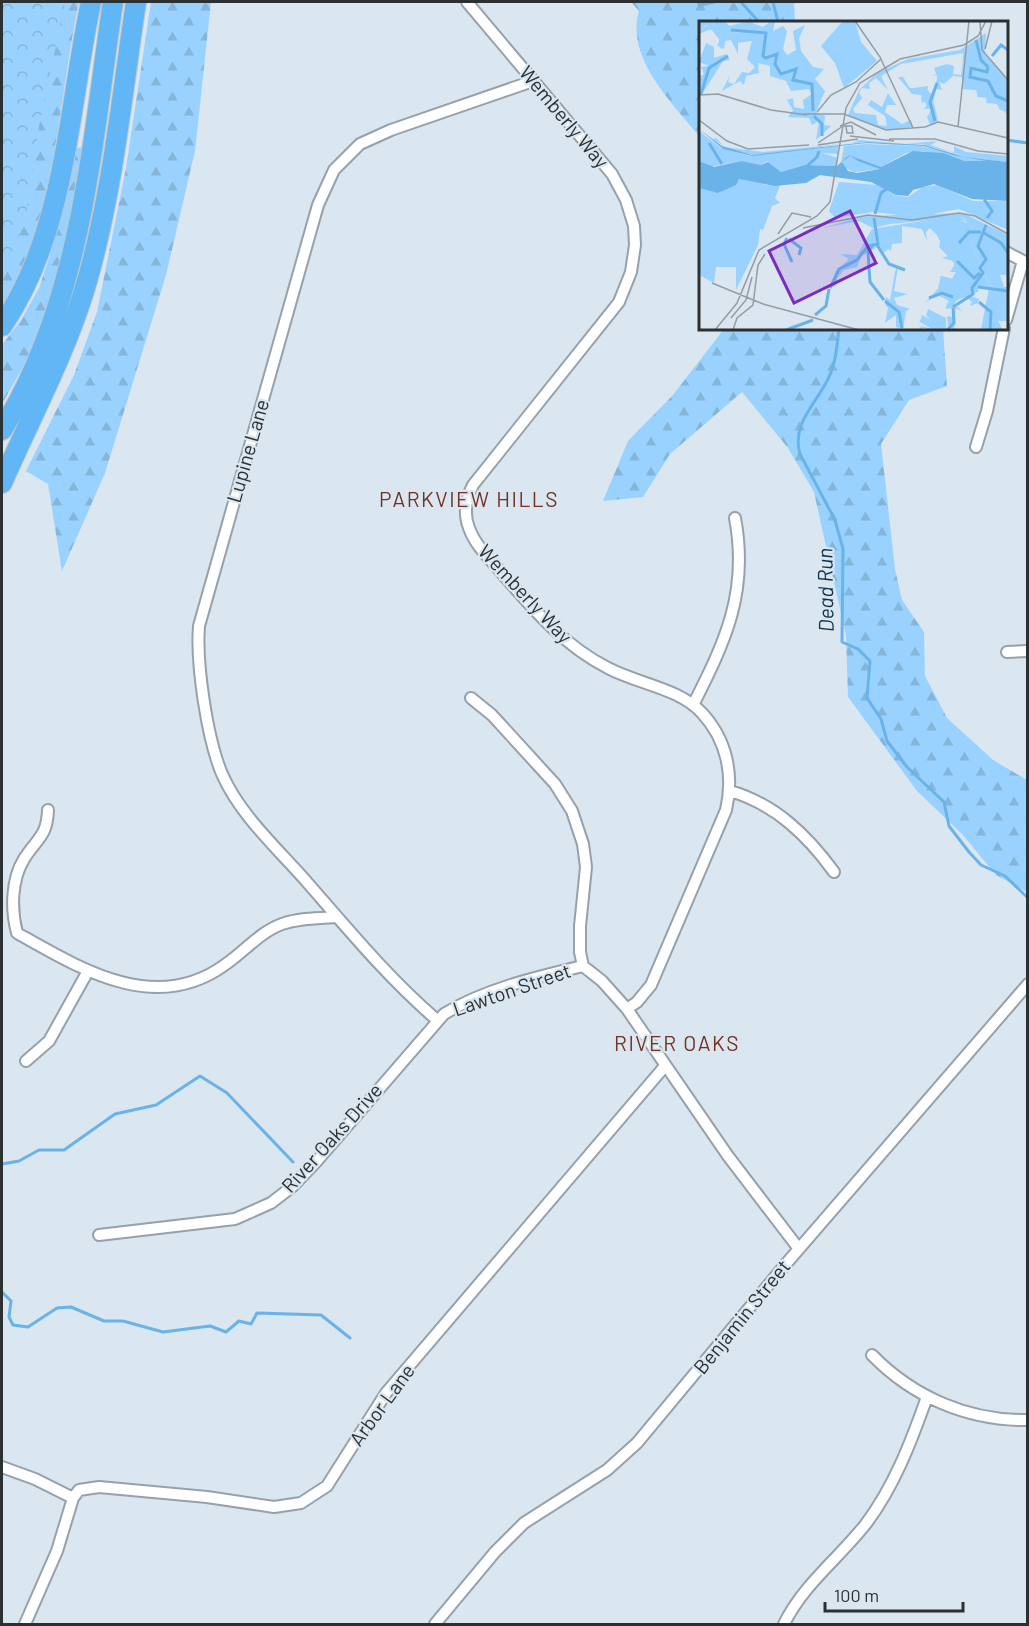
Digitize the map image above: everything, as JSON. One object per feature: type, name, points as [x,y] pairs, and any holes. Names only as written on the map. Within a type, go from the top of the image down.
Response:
[{"type":"highway","points":[[2,326],[22,294],[50,216],[92,2]]},
{"type":"highway","points":[[2,430],[42,354],[71,266],[79,228],[113,2]]},
{"type":"highway","points":[[2,483],[70,330],[97,244],[111,171],[136,2]]},
{"type":"highway","points":[[2,459],[44,388]]},
{"type":"street","name":"Wemberly Way","points":[[467,2],[616,181],[626,200],[634,226],[634,261],[626,287],[610,314],[473,484],[465,507],[468,526],[479,546],[522,597],[572,647],[615,672],[675,695],[693,705],[710,723],[725,751],[729,764],[730,791],[726,810],[663,960],[645,994],[627,1009]]},
{"type":"street","name":"Lupine Lane","points":[[337,917],[247,813],[222,774],[212,743],[199,657],[200,617],[318,205],[334,170],[344,157],[372,137],[533,81]]},
{"type":"street","points":[[1008,253],[1025,262],[1008,314]]},
{"type":"street","points":[[976,447],[987,411],[1004,330]]},
{"type":"street","points":[[693,705],[723,647],[732,616],[738,558],[735,518]]},
{"type":"street","points":[[1007,652],[1028,651]]},
{"type":"street","name":"Lawton Street","points":[[471,698],[492,715],[555,784],[572,811],[583,844],[586,867],[580,943],[583,966],[602,981],[627,1009],[765,1206],[799,1249]]},
{"type":"street","points":[[730,791],[758,801],[790,822],[814,846],[834,872]]},
{"type":"street","points":[[48,810],[47,825],[43,836],[24,858],[18,872],[13,916],[17,933],[88,971],[132,985],[147,987],[179,985],[210,974],[261,936],[283,924],[337,917]]},
{"type":"street","name":"Lawton Street","points":[[337,917],[398,985],[437,1020],[469,1002],[557,971],[583,966]]},
{"type":"street","points":[[26,1061],[49,1041],[88,971]]},
{"type":"street","name":"Benjamin Street","points":[[435,1624],[495,1552],[524,1523],[607,1470],[637,1443],[799,1249],[1028,984]]},
{"type":"street","name":"River Oaks Drive","points":[[99,1235],[114,1236],[235,1218],[271,1203],[293,1186],[316,1162],[437,1020]]},
{"type":"street","name":"Arbor Lane","points":[[73,1498],[79,1490],[99,1487],[207,1497],[274,1507],[301,1503],[318,1493],[334,1478],[370,1415],[386,1393],[665,1066]]},
{"type":"street","points":[[872,1355],[898,1380],[927,1397],[971,1413],[1028,1420]]},
{"type":"street","points":[[784,1624],[804,1591],[864,1527],[879,1505],[900,1467],[927,1397]]},
{"type":"street","points":[[2,1467],[35,1479],[73,1498],[55,1555],[25,1624]]},
{"type":"green space","points":[[2,2],[79,2],[44,202],[20,277],[2,311]]},
{"type":"green space","points":[[2,2],[65,2],[39,126],[25,222],[2,273]]},
{"type":"green space","points":[[151,2],[211,2],[195,151],[166,275],[105,473],[62,571],[48,484],[26,471],[74,375],[97,312],[126,168]]},
{"type":"green space","points":[[631,2],[794,2],[795,21],[699,21],[699,136],[665,95],[645,63],[636,29],[639,11]]},
{"type":"green space","points":[[83,147],[69,236],[58,284],[38,337],[2,404],[2,345],[21,320],[39,288],[50,255],[72,160],[77,148]]},
{"type":"green space","points":[[723,330],[943,330],[947,386],[909,400],[881,444],[895,569],[902,600],[924,632],[925,676],[947,718],[993,760],[1027,780],[1027,892],[996,875],[962,834],[917,791],[848,697],[846,636],[814,492],[788,448],[742,392],[670,454],[643,497],[603,501],[628,441],[673,395]]},
{"type":"waterway","name":"Dead Run","points":[[698,2],[700,5],[714,2]]},
{"type":"waterway","name":"Dead Run","points":[[741,2],[758,21]]},
{"type":"waterway","points":[[773,2],[778,21]]},
{"type":"waterway","points":[[1008,140],[1028,143]]},
{"type":"waterway","name":"Dead Run","points":[[839,330],[831,373],[806,415],[798,443],[800,454],[835,520],[843,549],[842,642],[858,649],[870,661],[867,698],[881,719],[887,741],[907,767],[944,802],[949,826],[969,852],[981,865],[1005,876],[1028,898]]},
{"type":"waterway","points":[[2,1164],[19,1161],[39,1150],[64,1150],[115,1114],[156,1105],[200,1076],[227,1093],[293,1162]]},
{"type":"waterway","points":[[2,1292],[11,1301],[9,1317],[13,1325],[28,1327],[57,1308],[71,1307],[104,1321],[123,1321],[163,1332],[210,1326],[226,1332],[239,1321],[251,1324],[257,1313],[321,1315],[350,1338]]},
{"type":"district","name":"PARKVIEW HILLS","points":[[469,500]]},
{"type":"district","name":"RIVER OAKS","points":[[677,1044]]}]
